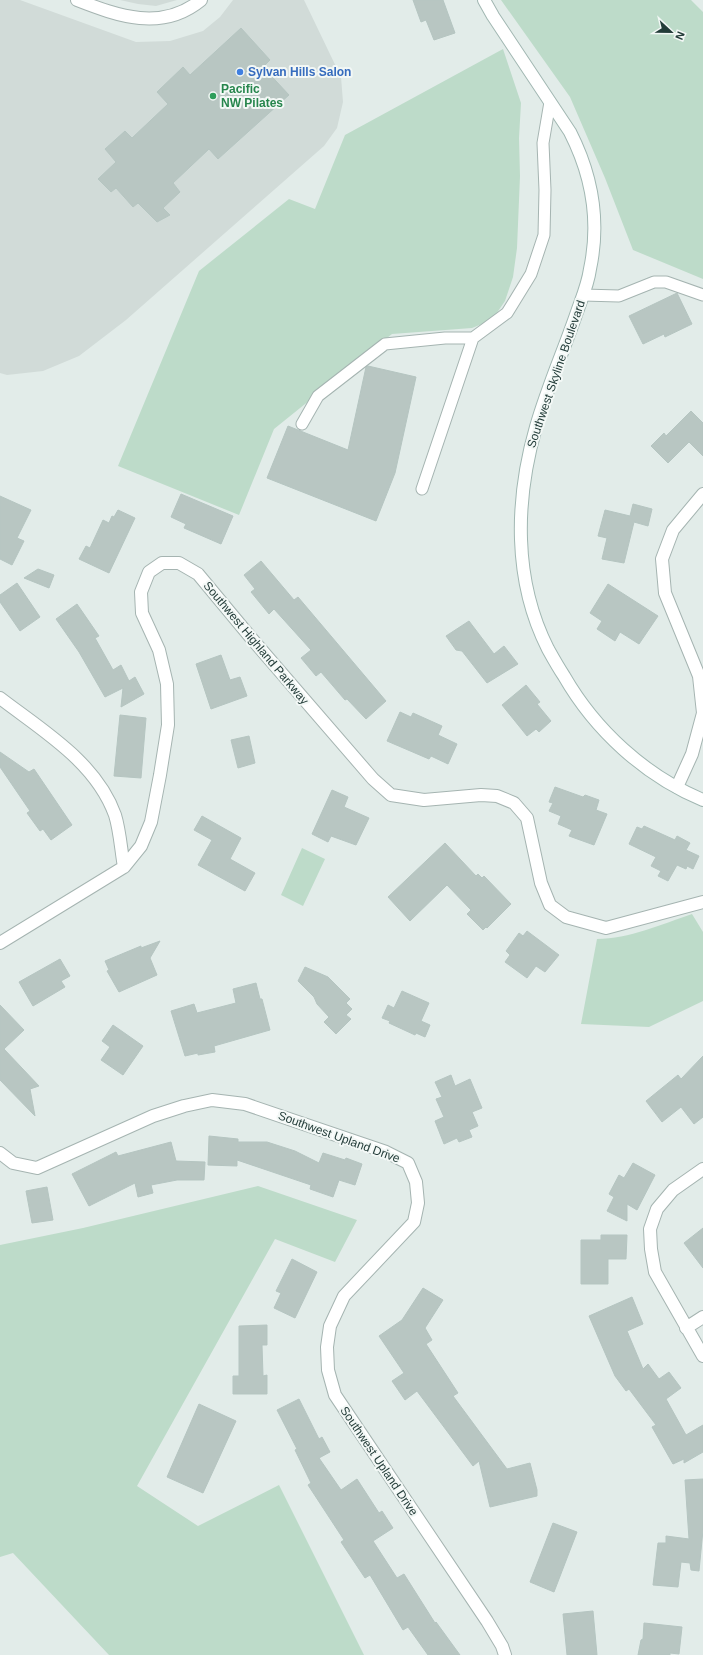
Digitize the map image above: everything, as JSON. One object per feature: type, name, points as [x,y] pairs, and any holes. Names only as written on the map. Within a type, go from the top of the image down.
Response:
[{"type":"street","points":[[76,0],[123,16],[146,19],[163,18],[180,13],[194,6],[201,0]]},
{"type":"street","name":"Southwest Skyline Boulevard","points":[[484,0],[570,132],[579,149],[588,177],[594,223],[594,247],[590,270],[583,295],[537,424],[528,457],[520,519],[522,562],[526,584],[548,650],[580,703],[601,727],[657,776],[703,800]]},
{"type":"street","points":[[677,787],[692,754],[703,713],[699,676],[665,593],[662,560],[673,530],[703,494]]},
{"type":"street","name":"Southwest Highland Parkway","points":[[0,943],[124,867],[141,846],[151,822],[168,725],[167,684],[159,650],[142,613],[141,592],[149,572],[162,563],[179,563],[198,574],[368,773],[392,795],[424,800],[480,795],[497,796],[514,803],[526,818],[542,883],[550,905],[566,917],[606,928],[703,902]]},
{"type":"street","points":[[0,698],[71,752],[92,775],[106,794],[116,817],[124,867]]},
{"type":"street","name":"Southwest Upland Drive","points":[[0,1153],[13,1163],[37,1168],[153,1116],[184,1106],[212,1100],[245,1104],[386,1152],[408,1163],[416,1182],[418,1203],[414,1222],[344,1296],[330,1326],[327,1347],[328,1370],[335,1395],[487,1621],[502,1646],[504,1655]]},
{"type":"street","points":[[703,1169],[673,1190],[657,1208],[650,1229],[651,1248],[655,1272],[703,1356]]},
{"type":"street","points":[[686,1328],[703,1316]]},
{"type":"lane","points":[[302,424],[318,396],[385,344],[445,338],[473,338],[508,313],[531,274],[544,235],[545,190],[542,143],[550,102]]},
{"type":"lane","points":[[583,295],[619,296],[654,282],[666,282],[703,295]]},
{"type":"lane","points":[[422,488],[473,338]]},
{"type":"shaded area","points":[[0,0],[20,0],[136,42],[170,41],[203,31],[220,17],[233,0],[304,0],[341,77],[343,102],[337,128],[324,146],[126,320],[79,356],[43,371],[7,375],[0,373]]},
{"type":"shaded area","points":[[120,0],[177,0],[156,6]]},
{"type":"green space","points":[[501,0],[691,0],[703,12],[703,279],[633,250],[605,178],[570,97]]},
{"type":"green space","points":[[503,49],[521,103],[519,138],[520,176],[517,248],[513,277],[505,301],[492,320],[472,328],[392,334],[274,429],[239,515],[118,466],[199,271],[289,199],[315,209],[345,135]]},
{"type":"green space","points":[[302,848],[325,859],[303,906],[281,895]]},
{"type":"green space","points":[[692,914],[703,932],[703,1001],[649,1027],[581,1024],[597,939],[633,934]]},
{"type":"green space","points":[[258,1186],[357,1220],[335,1262],[275,1239],[137,1486],[198,1526],[279,1485],[364,1655],[109,1655],[13,1553],[0,1557],[0,1245],[83,1228]]},
{"type":"building","points":[[413,0],[443,0],[455,33],[434,40],[426,20],[421,22]]},
{"type":"building","points":[[241,28],[270,60],[263,67],[289,95],[218,159],[209,149],[173,183],[180,192],[163,208],[170,215],[157,222],[138,203],[133,207],[116,188],[111,192],[98,179],[116,162],[105,149],[125,131],[132,138],[168,104],[157,92],[183,67],[190,75]]},
{"type":"building","points":[[677,293],[692,324],[665,337],[664,334],[643,344],[629,316]]},
{"type":"building","points":[[368,366],[416,377],[395,473],[376,521],[267,478],[288,426],[348,450],[366,367]]},
{"type":"building","points":[[691,411],[703,423],[703,456],[689,442],[668,463],[651,446],[664,433],[666,436]]},
{"type":"building","points":[[181,494],[233,516],[221,544],[184,528],[186,524],[171,517]]},
{"type":"building","points":[[0,496],[31,510],[17,538],[24,541],[12,565],[0,559]]},
{"type":"building","points":[[633,504],[652,509],[648,526],[634,522],[624,563],[602,559],[607,538],[598,536],[605,510],[630,516]]},
{"type":"building","points":[[118,510],[135,518],[109,573],[79,559],[86,546],[90,548],[103,520],[109,523],[112,516],[114,517]]},
{"type":"building","points":[[261,561],[294,600],[298,597],[386,701],[366,719],[347,699],[345,700],[321,672],[316,676],[301,658],[311,650],[274,609],[269,614],[251,592],[255,589],[244,575]]},
{"type":"building","points":[[38,569],[54,575],[49,588],[24,578]]},
{"type":"building","points":[[17,583],[40,617],[20,631],[0,602],[0,595]]},
{"type":"building","points":[[608,584],[658,616],[639,644],[620,632],[615,641],[597,629],[602,621],[590,613]]},
{"type":"building","points":[[77,604],[99,636],[95,638],[113,670],[121,665],[129,681],[135,677],[144,694],[121,707],[123,688],[105,697],[79,652],[56,619]]},
{"type":"building","points":[[469,621],[494,654],[504,646],[518,664],[487,683],[462,651],[456,650],[446,636]]},
{"type":"building","points":[[221,655],[230,680],[240,677],[247,696],[211,709],[196,664]]},
{"type":"building","points":[[526,685],[540,702],[537,704],[551,721],[539,732],[536,729],[527,736],[502,705]]},
{"type":"building","points":[[400,712],[411,717],[413,713],[442,726],[438,735],[457,744],[448,764],[431,756],[429,759],[387,741]]},
{"type":"building","points":[[120,715],[146,718],[141,778],[114,776]]},
{"type":"building","points":[[249,736],[255,763],[238,768],[231,740]]},
{"type":"building","points":[[0,752],[29,772],[34,769],[72,825],[51,840],[43,829],[40,831],[27,813],[30,811],[0,767]]},
{"type":"building","points":[[555,787],[583,797],[585,795],[599,800],[596,810],[607,814],[594,845],[569,836],[572,830],[558,824],[561,816],[549,811],[553,803],[549,802]]},
{"type":"building","points":[[332,790],[348,797],[344,807],[369,818],[356,845],[331,836],[328,842],[312,834]]},
{"type":"building","points":[[202,816],[241,838],[230,859],[255,873],[245,891],[198,865],[212,840],[194,830]]},
{"type":"building","points":[[644,826],[675,840],[677,836],[690,843],[686,850],[699,856],[693,869],[687,866],[686,869],[677,865],[668,881],[658,876],[661,871],[651,866],[656,857],[629,844],[637,827],[642,829]]},
{"type":"building","points":[[445,843],[476,876],[478,874],[482,878],[484,876],[511,904],[487,928],[486,927],[483,930],[467,914],[471,910],[447,885],[410,921],[388,897]]},
{"type":"building","points":[[527,931],[559,955],[545,972],[536,966],[527,978],[505,962],[510,955],[506,951],[519,933],[523,936]]},
{"type":"building","points":[[160,941],[150,958],[157,975],[119,992],[107,971],[109,970],[105,961],[141,946],[141,948]]},
{"type":"building","points":[[60,959],[70,976],[61,981],[65,987],[33,1006],[19,982]]},
{"type":"building","points":[[305,967],[328,977],[350,999],[346,1003],[352,1009],[346,1015],[351,1019],[336,1034],[324,1022],[329,1017],[317,1004],[314,997],[298,981]]},
{"type":"building","points":[[256,983],[270,1030],[214,1046],[215,1052],[198,1055],[198,1053],[185,1056],[171,1011],[194,1004],[197,1013],[236,1003],[233,989]]},
{"type":"building","points":[[402,991],[429,1003],[421,1021],[430,1025],[425,1037],[416,1033],[415,1035],[389,1023],[390,1021],[382,1018],[388,1005],[394,1008]]},
{"type":"building","points":[[0,1005],[24,1030],[4,1049],[39,1086],[30,1089],[35,1116],[0,1080]]},
{"type":"building","points":[[113,1025],[143,1046],[123,1075],[101,1060],[110,1047],[102,1041]]},
{"type":"building","points":[[703,1056],[703,1117],[694,1124],[681,1107],[662,1122],[646,1101],[678,1075],[681,1079]]},
{"type":"building","points":[[451,1075],[455,1086],[470,1079],[482,1108],[472,1112],[478,1126],[469,1130],[472,1137],[459,1142],[457,1138],[444,1144],[435,1121],[444,1117],[436,1099],[442,1097],[435,1082]]},
{"type":"building","points":[[209,1136],[238,1139],[238,1142],[267,1142],[295,1151],[319,1163],[323,1153],[345,1160],[346,1158],[362,1164],[355,1185],[339,1180],[333,1197],[310,1189],[311,1185],[237,1160],[237,1166],[208,1165]]},
{"type":"building","points":[[171,1142],[176,1161],[205,1162],[204,1180],[177,1180],[151,1185],[153,1193],[138,1197],[135,1183],[89,1206],[72,1174],[116,1152],[118,1156]]},
{"type":"building","points":[[633,1163],[655,1175],[637,1210],[627,1204],[627,1221],[607,1211],[614,1197],[609,1194],[619,1175],[624,1178]]},
{"type":"building","points":[[47,1187],[53,1220],[32,1223],[26,1191]]},
{"type":"building","points":[[703,1228],[703,1268],[684,1243]]},
{"type":"building","points":[[601,1235],[627,1235],[626,1259],[608,1259],[608,1284],[581,1284],[581,1240],[601,1240]]},
{"type":"building","points":[[292,1259],[317,1272],[295,1318],[274,1308],[281,1293],[276,1291]]},
{"type":"building","points":[[423,1288],[443,1300],[425,1328],[432,1340],[426,1344],[458,1393],[453,1396],[507,1469],[530,1463],[537,1490],[537,1496],[490,1507],[479,1461],[473,1466],[417,1391],[405,1400],[392,1381],[404,1373],[379,1336],[402,1320]]},
{"type":"building","points":[[632,1297],[643,1324],[627,1331],[643,1369],[648,1364],[659,1379],[669,1372],[681,1388],[666,1399],[686,1435],[703,1425],[703,1452],[684,1463],[684,1459],[673,1464],[652,1427],[656,1425],[629,1389],[626,1391],[615,1376],[589,1316]]},
{"type":"building","points":[[267,1325],[267,1345],[262,1345],[263,1376],[267,1375],[267,1394],[233,1394],[233,1376],[239,1376],[239,1326]]},
{"type":"building","points":[[299,1399],[319,1439],[322,1437],[330,1452],[319,1458],[341,1490],[357,1479],[379,1513],[382,1511],[393,1528],[373,1541],[397,1578],[404,1574],[435,1623],[436,1622],[460,1655],[428,1655],[408,1627],[403,1630],[370,1575],[365,1578],[341,1542],[344,1540],[308,1485],[311,1483],[295,1450],[297,1449],[277,1410]]},
{"type":"building","points":[[199,1404],[236,1421],[203,1493],[167,1477]]},
{"type":"building","points":[[703,1479],[703,1530],[699,1571],[691,1570],[690,1563],[681,1562],[678,1587],[653,1585],[658,1543],[666,1543],[666,1536],[689,1539],[685,1480]]},
{"type":"building","points":[[553,1523],[577,1532],[554,1592],[530,1582]]},
{"type":"building","points":[[593,1611],[597,1655],[567,1655],[563,1614]]},
{"type":"building","points":[[644,1623],[682,1627],[679,1654],[670,1653],[670,1655],[638,1655],[641,1640],[643,1639]]},
{"type":"place","name":"Sylvan Hills Salon","points":[[240,72]]},
{"type":"place","name":"Pacific NW Pilates","points":[[213,96]]}]
